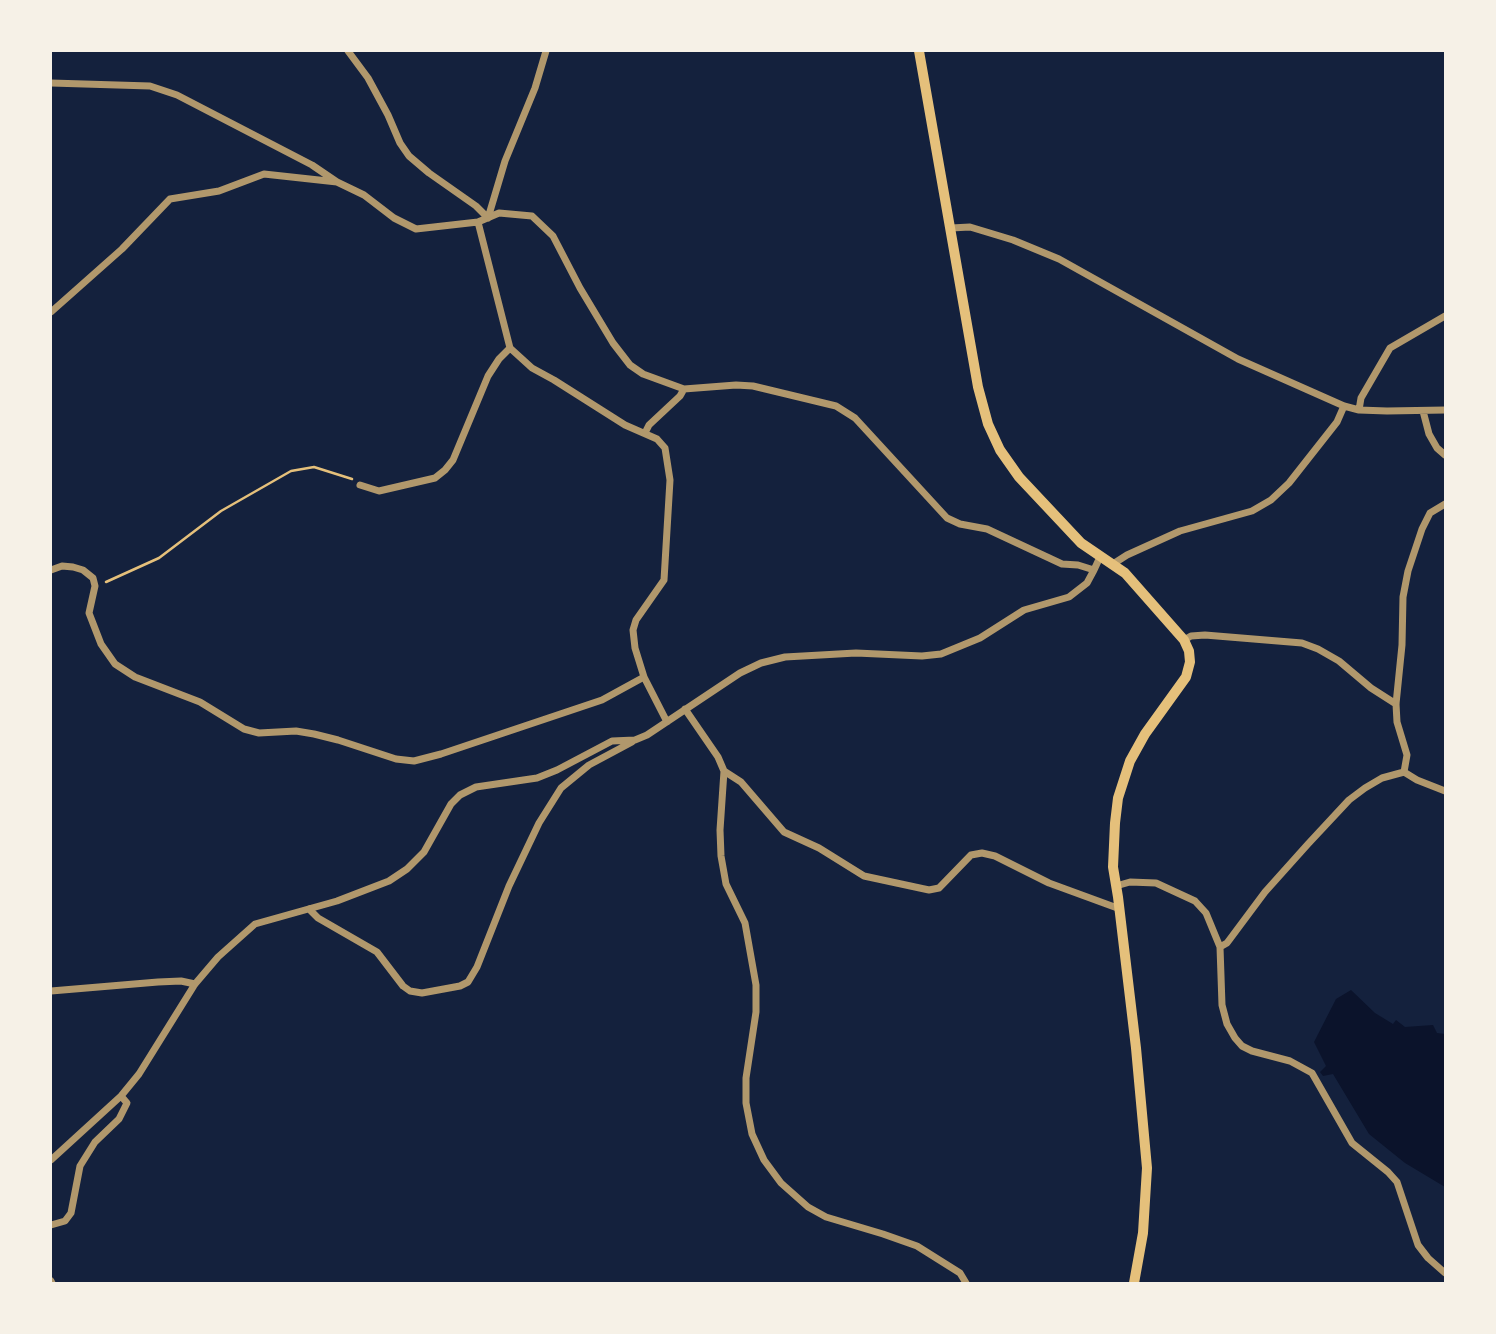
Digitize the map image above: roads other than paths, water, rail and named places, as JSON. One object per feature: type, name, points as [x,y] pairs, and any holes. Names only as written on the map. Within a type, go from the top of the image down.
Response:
[{"type":"main road","points":[[919,51],[978,387],[988,424],[1000,450],[1041,502],[1081,543],[1125,573],[1184,640],[1189,651],[1190,662],[1186,677],[1145,734],[1122,781],[1112,853],[1147,1168],[1143,1233],[1135,1283]]},
{"type":"street","points":[[348,51],[368,78],[400,144],[409,156],[488,218]]},
{"type":"street","points":[[488,218],[505,161],[535,88],[546,51]]},
{"type":"street","points":[[51,83],[150,86],[202,107],[312,165],[337,182],[364,195],[406,226],[416,229],[478,222],[499,213],[532,216],[545,227],[559,247],[580,288],[630,365],[643,374],[684,389],[752,386],[846,410],[947,518],[987,529],[1055,562],[1094,570]]},
{"type":"street","points":[[51,312],[122,249],[170,199],[219,191],[264,174],[337,182]]},
{"type":"street","points":[[478,222],[510,348],[531,368],[625,425],[657,439],[665,448],[670,480],[664,580],[636,620],[633,630],[635,648],[644,677],[667,722]]},
{"type":"street","points":[[951,228],[970,227],[1059,258],[1238,359],[1344,406],[1359,410],[1445,410]]},
{"type":"street","points":[[1359,410],[1361,398],[1379,362],[1390,348],[1445,316]]},
{"type":"street","points":[[360,485],[379,491],[435,478],[445,470],[453,460],[488,376],[510,348]]},
{"type":"street","points":[[645,433],[649,425],[684,389]]},
{"type":"street","points":[[1113,564],[1180,531],[1252,511],[1271,500],[1289,483],[1337,422],[1344,406]]},
{"type":"street","points":[[1423,411],[1429,434],[1437,448],[1445,455]]},
{"type":"street","points":[[1404,772],[1407,755],[1397,722],[1396,704],[1402,645],[1403,597],[1408,570],[1422,529],[1430,513],[1445,504]]},
{"type":"street","points":[[309,909],[318,918],[377,952],[403,986],[410,991],[422,993],[460,986],[468,982],[477,967],[509,886],[539,823],[561,788],[589,765],[667,722],[740,673],[761,663],[785,657],[856,653],[922,656],[941,654],[980,638],[1024,610],[1069,597],[1087,583],[1100,557]]},
{"type":"street","points":[[51,570],[62,566],[83,570],[93,578],[95,586],[89,613],[101,644],[116,664],[135,677],[200,702],[244,729],[259,733],[296,731],[314,734],[396,758],[414,761],[441,754],[602,700],[644,677]]},
{"type":"street","points":[[1184,640],[1191,636],[1205,635],[1302,643],[1339,661],[1371,688],[1396,704]]},
{"type":"street","points":[[685,709],[718,757],[724,771],[721,856],[726,884],[745,923],[756,985],[756,1012],[746,1078],[746,1103],[752,1134],[781,1183],[808,1207],[826,1217],[916,1246],[960,1273],[966,1283]]},
{"type":"street","points":[[51,1160],[121,1096],[139,1074],[195,984],[218,957],[255,924],[337,901],[389,881],[407,869],[424,852],[451,804],[468,791],[497,782],[537,778],[612,741],[635,740]]},
{"type":"street","points":[[724,771],[741,782],[784,832],[818,848],[864,876],[929,890],[939,888],[971,855],[982,853],[995,856],[1049,883],[1120,909]]},
{"type":"street","points":[[1220,947],[1227,943],[1265,892],[1349,800],[1382,778],[1404,772],[1445,791]]},
{"type":"street","points":[[1116,886],[1130,881],[1156,883],[1195,901],[1206,913],[1220,947],[1222,1005],[1227,1024],[1235,1038],[1242,1046],[1252,1051],[1290,1061],[1312,1073],[1352,1143],[1388,1172],[1396,1182],[1418,1245],[1427,1258],[1445,1273]]},
{"type":"street","points":[[51,991],[159,982],[181,981],[195,984]]},
{"type":"street","points":[[51,1225],[65,1221],[71,1213],[80,1166],[94,1142],[119,1118],[127,1103],[121,1096]]},
{"type":"water","points":[[1351,990],[1375,1013],[1393,1024],[1396,1020],[1405,1027],[1433,1025],[1437,1033],[1445,1034],[1445,1187],[1405,1163],[1369,1134],[1333,1074],[1323,1076],[1320,1072],[1326,1066],[1314,1042],[1336,999]]}]
